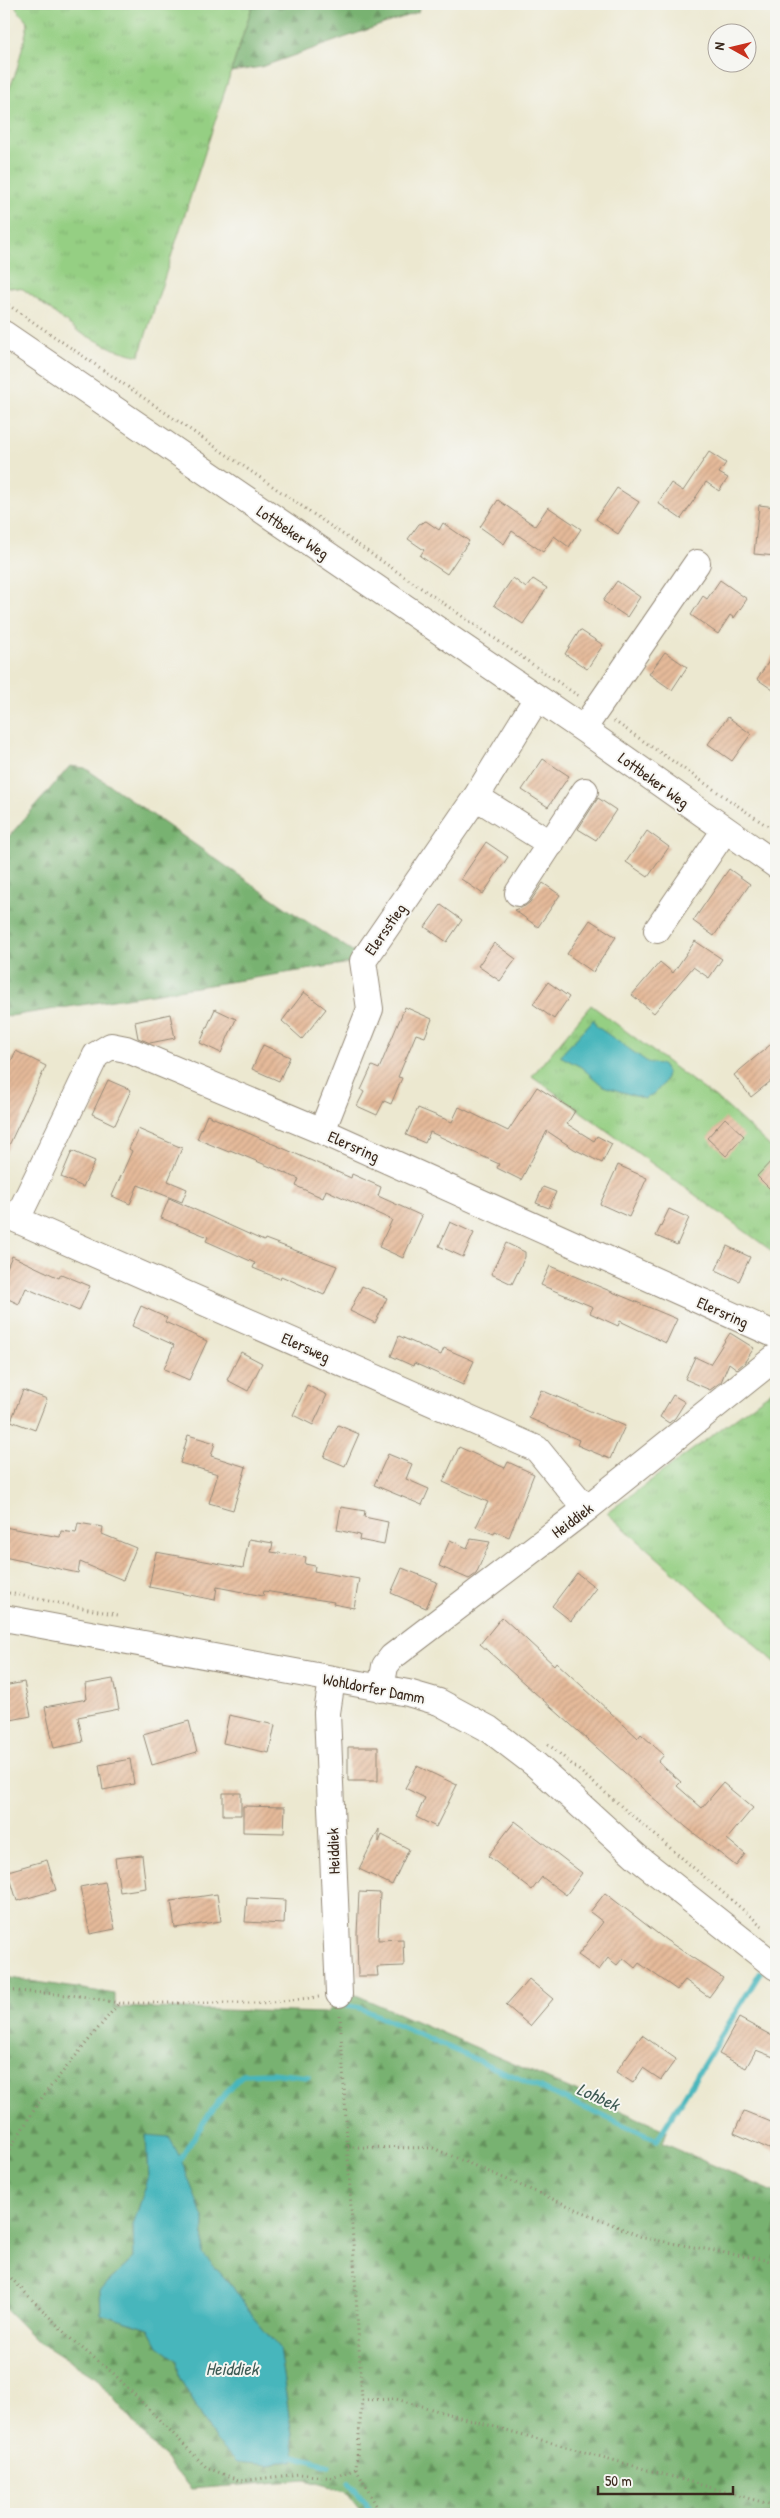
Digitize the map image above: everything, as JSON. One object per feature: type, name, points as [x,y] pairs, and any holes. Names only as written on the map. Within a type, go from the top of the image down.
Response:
[{"type":"street","name":"Lottbeker Weg","points":[[4,334],[537,698],[590,719],[726,830],[776,865]]},
{"type":"street","points":[[590,719],[698,563]]},
{"type":"street","name":"Elersstieg","points":[[322,1131],[370,1009],[363,960],[476,797],[537,698]]},
{"type":"street","points":[[518,893],[585,791]]},
{"type":"street","points":[[476,797],[551,844]]},
{"type":"street","points":[[657,930],[726,830]]},
{"type":"street","name":"Elersring","points":[[10,1217],[96,1055],[111,1046],[126,1049],[322,1131],[776,1335]]},
{"type":"street","name":"Elersweg","points":[[10,1217],[537,1449],[586,1510]]},
{"type":"street","name":"Heiddiek","points":[[380,1688],[385,1666],[392,1657],[586,1510],[776,1357]]},
{"type":"street","name":"Wohldorfer Damm","points":[[4,1618],[408,1693],[439,1702],[489,1728],[536,1766],[637,1857],[776,1967]]},
{"type":"street","name":"Heiddiek","points":[[332,1679],[327,1713],[339,1994]]},
{"type":"path","points":[[4,302],[590,719],[776,832]]},
{"type":"path","points":[[4,1990],[82,1996],[119,2003],[294,2002],[339,1994],[362,2400],[356,2469],[382,2514]]},
{"type":"path","points":[[4,2158],[43,2096],[119,2003]]},
{"type":"path","points":[[348,2147],[433,2148],[644,2238],[776,2262]]},
{"type":"path","points":[[4,2271],[72,2340],[113,2372],[206,2467],[240,2481],[300,2474],[332,2478],[356,2469]]},
{"type":"path","points":[[362,2400],[396,2399],[776,2506]]},
{"type":"green space","points":[[15,4],[253,4],[139,356],[114,349],[79,332],[23,289],[4,286],[4,103],[17,69],[28,24]]},
{"type":"green space","points":[[253,4],[420,4],[418,12],[261,67],[231,72]]},
{"type":"green space","points":[[70,766],[85,768],[292,912],[354,952],[363,961],[4,1017],[4,842]]},
{"type":"green space","points":[[591,1005],[725,1105],[776,1152],[776,1254],[532,1076]]},
{"type":"green space","points":[[776,1388],[776,1663],[607,1513]]},
{"type":"green space","points":[[4,1977],[115,1994],[115,2007],[327,2013],[347,1991],[667,2131],[663,2143],[776,2193],[776,2514],[364,2514],[346,2491],[305,2480],[191,2489],[96,2378],[36,2340],[4,2308]],"holes":[[[146,2135],[204,2220],[203,2254],[232,2286],[252,2316],[279,2348],[295,2455],[294,2461],[280,2461],[269,2465],[216,2441],[179,2377],[177,2360],[158,2346],[149,2329],[101,2313],[100,2290],[134,2258],[133,2225],[148,2179]]]},
{"type":"water","points":[[594,1019],[596,1026],[649,1063],[661,1064],[667,1073],[662,1085],[656,1091],[645,1099],[603,1086],[581,1067],[560,1056]]},
{"type":"water","name":"Heiddiek","points":[[146,2135],[169,2137],[181,2159],[204,2220],[203,2254],[232,2286],[252,2316],[279,2348],[295,2456],[294,2461],[280,2461],[269,2465],[236,2462],[216,2441],[179,2377],[177,2360],[158,2346],[149,2329],[101,2314],[100,2290],[134,2258],[133,2225],[148,2179]]},
{"type":"building","points":[[709,452],[726,463],[719,473],[728,478],[719,491],[706,482],[681,519],[658,503],[671,483],[683,491]]},
{"type":"building","points":[[617,488],[639,502],[618,534],[596,519]]},
{"type":"building","points":[[498,500],[535,526],[548,507],[581,529],[569,547],[554,536],[543,552],[512,531],[504,544],[480,527]]},
{"type":"building","points":[[759,505],[776,507],[776,556],[754,554]]},
{"type":"building","points":[[426,521],[439,530],[443,523],[469,541],[447,574],[420,556],[424,550],[408,539],[419,524]]},
{"type":"building","points":[[513,578],[526,588],[533,579],[547,588],[523,624],[494,605]]},
{"type":"building","points":[[720,580],[747,599],[734,618],[730,615],[718,634],[691,615],[703,596],[707,599]]},
{"type":"building","points":[[617,581],[640,597],[627,617],[603,601]]},
{"type":"building","points":[[580,630],[603,645],[587,669],[565,654]]},
{"type":"building","points":[[776,651],[776,692],[757,679]]},
{"type":"building","points":[[665,652],[687,667],[672,690],[649,674]]},
{"type":"building","points":[[728,717],[751,734],[732,761],[708,744]]},
{"type":"building","points":[[543,759],[569,776],[548,807],[522,790]]},
{"type":"building","points":[[598,798],[616,810],[596,840],[578,829]]},
{"type":"building","points":[[647,831],[669,847],[648,877],[626,862]]},
{"type":"building","points":[[486,842],[508,857],[483,894],[461,879]]},
{"type":"building","points":[[729,869],[750,884],[714,936],[693,921]]},
{"type":"building","points":[[543,883],[560,895],[538,927],[514,910],[530,902]]},
{"type":"building","points":[[441,905],[462,920],[447,942],[425,927]]},
{"type":"building","points":[[590,920],[616,937],[593,972],[567,954]]},
{"type":"building","points":[[695,941],[722,959],[709,978],[693,967],[654,1013],[632,995],[660,962],[673,973]]},
{"type":"building","points":[[494,943],[516,959],[500,981],[478,966]]},
{"type":"building","points":[[548,982],[569,997],[554,1019],[533,1004]]},
{"type":"building","points":[[304,992],[326,1009],[302,1039],[282,1021]]},
{"type":"building","points":[[405,1007],[432,1019],[425,1037],[416,1034],[398,1077],[402,1078],[391,1104],[384,1101],[377,1115],[357,1106],[364,1092],[361,1090],[372,1066],[379,1069]]},
{"type":"building","points":[[215,1009],[236,1019],[221,1053],[200,1043]]},
{"type":"building","points":[[170,1014],[175,1038],[150,1043],[138,1038],[135,1022]]},
{"type":"building","points":[[776,1040],[776,1077],[751,1097],[734,1075]]},
{"type":"building","points":[[263,1045],[290,1057],[279,1081],[252,1069]]},
{"type":"building","points":[[16,1051],[46,1066],[4,1156],[4,1076]]},
{"type":"building","points":[[108,1080],[131,1090],[115,1125],[92,1114]]},
{"type":"building","points":[[537,1087],[575,1111],[567,1124],[594,1141],[597,1136],[612,1144],[602,1163],[574,1149],[547,1131],[521,1180],[497,1168],[499,1164],[430,1132],[425,1143],[406,1135],[418,1108],[452,1122],[459,1107],[508,1131]]},
{"type":"building","points":[[207,1115],[351,1178],[352,1174],[381,1187],[378,1196],[422,1216],[403,1258],[379,1247],[392,1220],[326,1190],[323,1198],[296,1186],[299,1179],[230,1150],[229,1152],[197,1139]]},
{"type":"building","points":[[725,1118],[744,1136],[726,1156],[707,1138]]},
{"type":"building","points":[[138,1129],[182,1148],[168,1181],[187,1189],[182,1202],[138,1185],[130,1204],[112,1196],[132,1151],[129,1149]]},
{"type":"building","points":[[72,1151],[95,1161],[83,1187],[61,1177]]},
{"type":"building","points":[[776,1156],[776,1195],[757,1176]]},
{"type":"building","points":[[618,1165],[647,1178],[629,1217],[600,1204]]},
{"type":"building","points":[[543,1187],[556,1192],[549,1208],[536,1203]]},
{"type":"building","points":[[169,1198],[264,1241],[265,1239],[337,1266],[324,1295],[281,1276],[280,1279],[253,1268],[255,1263],[206,1241],[208,1237],[161,1218]]},
{"type":"building","points":[[669,1209],[689,1218],[677,1245],[656,1236]]},
{"type":"building","points":[[450,1222],[474,1233],[463,1257],[439,1246]]},
{"type":"building","points":[[506,1243],[525,1252],[525,1257],[512,1284],[491,1274]]},
{"type":"building","points":[[727,1246],[750,1257],[739,1281],[716,1270]]},
{"type":"building","points":[[12,1256],[59,1278],[61,1274],[90,1286],[79,1311],[26,1288],[19,1304],[4,1297],[4,1274]]},
{"type":"building","points":[[550,1266],[677,1319],[666,1343],[620,1321],[618,1326],[590,1313],[593,1307],[541,1285]]},
{"type":"building","points":[[362,1286],[387,1298],[375,1323],[350,1311]]},
{"type":"building","points":[[141,1306],[167,1318],[165,1322],[207,1341],[189,1380],[164,1369],[174,1345],[132,1326]]},
{"type":"building","points":[[730,1333],[754,1348],[744,1363],[737,1369],[729,1363],[721,1382],[710,1390],[685,1379],[695,1357],[710,1364]]},
{"type":"building","points":[[399,1336],[441,1355],[444,1348],[474,1361],[463,1385],[414,1363],[413,1366],[391,1356]]},
{"type":"building","points":[[241,1352],[262,1363],[248,1391],[227,1380]]},
{"type":"building","points":[[307,1385],[327,1395],[313,1425],[293,1415]]},
{"type":"building","points":[[23,1390],[47,1399],[35,1430],[11,1421]]},
{"type":"building","points":[[541,1390],[625,1426],[610,1459],[577,1445],[579,1440],[529,1418]]},
{"type":"building","points":[[673,1395],[685,1402],[675,1418],[669,1423],[660,1417]]},
{"type":"building","points":[[338,1425],[359,1434],[345,1466],[324,1457]]},
{"type":"building","points":[[188,1435],[215,1443],[211,1456],[246,1467],[233,1510],[209,1503],[218,1474],[180,1463]]},
{"type":"building","points":[[459,1447],[505,1468],[508,1462],[534,1474],[509,1537],[495,1531],[494,1534],[476,1527],[488,1502],[443,1482]]},
{"type":"building","points":[[388,1454],[412,1464],[406,1479],[429,1489],[422,1505],[374,1485]]},
{"type":"building","points":[[341,1507],[365,1511],[364,1517],[388,1522],[384,1545],[359,1540],[360,1535],[337,1530]]},
{"type":"building","points":[[78,1523],[103,1527],[102,1534],[136,1548],[123,1580],[80,1562],[78,1573],[4,1557],[4,1527],[60,1537],[61,1531],[76,1533]]},
{"type":"building","points":[[249,1539],[273,1543],[271,1552],[306,1557],[305,1564],[315,1566],[314,1571],[359,1579],[354,1608],[333,1604],[334,1602],[264,1591],[263,1596],[217,1587],[215,1600],[149,1587],[156,1552],[243,1568]]},
{"type":"building","points":[[471,1539],[490,1542],[476,1574],[469,1579],[439,1566],[450,1540],[467,1548]]},
{"type":"building","points":[[402,1568],[437,1582],[426,1608],[391,1593]]},
{"type":"building","points":[[577,1573],[596,1588],[571,1621],[552,1606]]},
{"type":"building","points":[[502,1617],[554,1665],[556,1662],[638,1738],[641,1734],[664,1755],[658,1762],[681,1782],[677,1786],[702,1808],[723,1783],[753,1808],[727,1839],[745,1854],[736,1866],[686,1827],[480,1644]]},
{"type":"building","points":[[113,1679],[119,1709],[78,1717],[83,1742],[54,1748],[45,1707],[87,1699],[85,1684]]},
{"type":"building","points":[[24,1682],[31,1716],[11,1720],[4,1686]]},
{"type":"building","points":[[229,1715],[275,1725],[269,1753],[223,1743]]},
{"type":"building","points":[[189,1721],[197,1752],[152,1765],[143,1734]]},
{"type":"building","points":[[348,1747],[378,1747],[378,1781],[348,1781]]},
{"type":"building","points":[[130,1759],[134,1784],[103,1790],[99,1765]]},
{"type":"building","points":[[417,1766],[457,1785],[436,1827],[416,1817],[425,1798],[405,1788]]},
{"type":"building","points":[[223,1793],[241,1793],[241,1815],[223,1815]]},
{"type":"building","points":[[243,1806],[285,1807],[284,1833],[243,1832]]},
{"type":"building","points":[[515,1821],[582,1873],[566,1895],[542,1877],[532,1890],[488,1856]]},
{"type":"building","points":[[379,1829],[379,1842],[382,1835],[409,1849],[392,1885],[359,1869]]},
{"type":"building","points":[[142,1855],[146,1888],[120,1892],[115,1858]]},
{"type":"building","points":[[47,1860],[56,1890],[17,1901],[8,1871]]},
{"type":"building","points":[[105,1882],[115,1929],[90,1934],[80,1887]]},
{"type":"building","points":[[359,1892],[380,1893],[378,1940],[403,1939],[404,1966],[377,1967],[378,1976],[358,1976]]},
{"type":"building","points":[[605,1893],[666,1940],[723,1978],[709,1997],[685,1980],[677,1990],[639,1963],[635,1968],[623,1958],[617,1965],[608,1958],[599,1970],[578,1955],[603,1922],[590,1912]]},
{"type":"building","points":[[217,1894],[221,1921],[175,1928],[171,1901]]},
{"type":"building","points":[[247,1898],[285,1900],[284,1924],[245,1922]]},
{"type":"building","points":[[529,1979],[553,1999],[530,2026],[506,2005]]},
{"type":"building","points":[[739,2018],[776,2038],[776,2058],[756,2050],[746,2068],[719,2054]]},
{"type":"building","points":[[642,2035],[676,2059],[661,2080],[643,2068],[633,2083],[616,2072]]},
{"type":"building","points":[[744,2111],[776,2124],[776,2152],[734,2133]]},
{"type":"waterway","name":"Lohbek","points":[[348,2006],[360,2008],[657,2140],[760,1973]]},
{"type":"waterway","name":"Lohbek","points":[[181,2159],[209,2114],[243,2074],[271,2073],[308,2077]]},
{"type":"waterway","name":"Lohbek","points":[[295,2456],[329,2466]]},
{"type":"waterway","name":"Lohbek","points":[[349,2482],[366,2503],[370,2514]]}]
